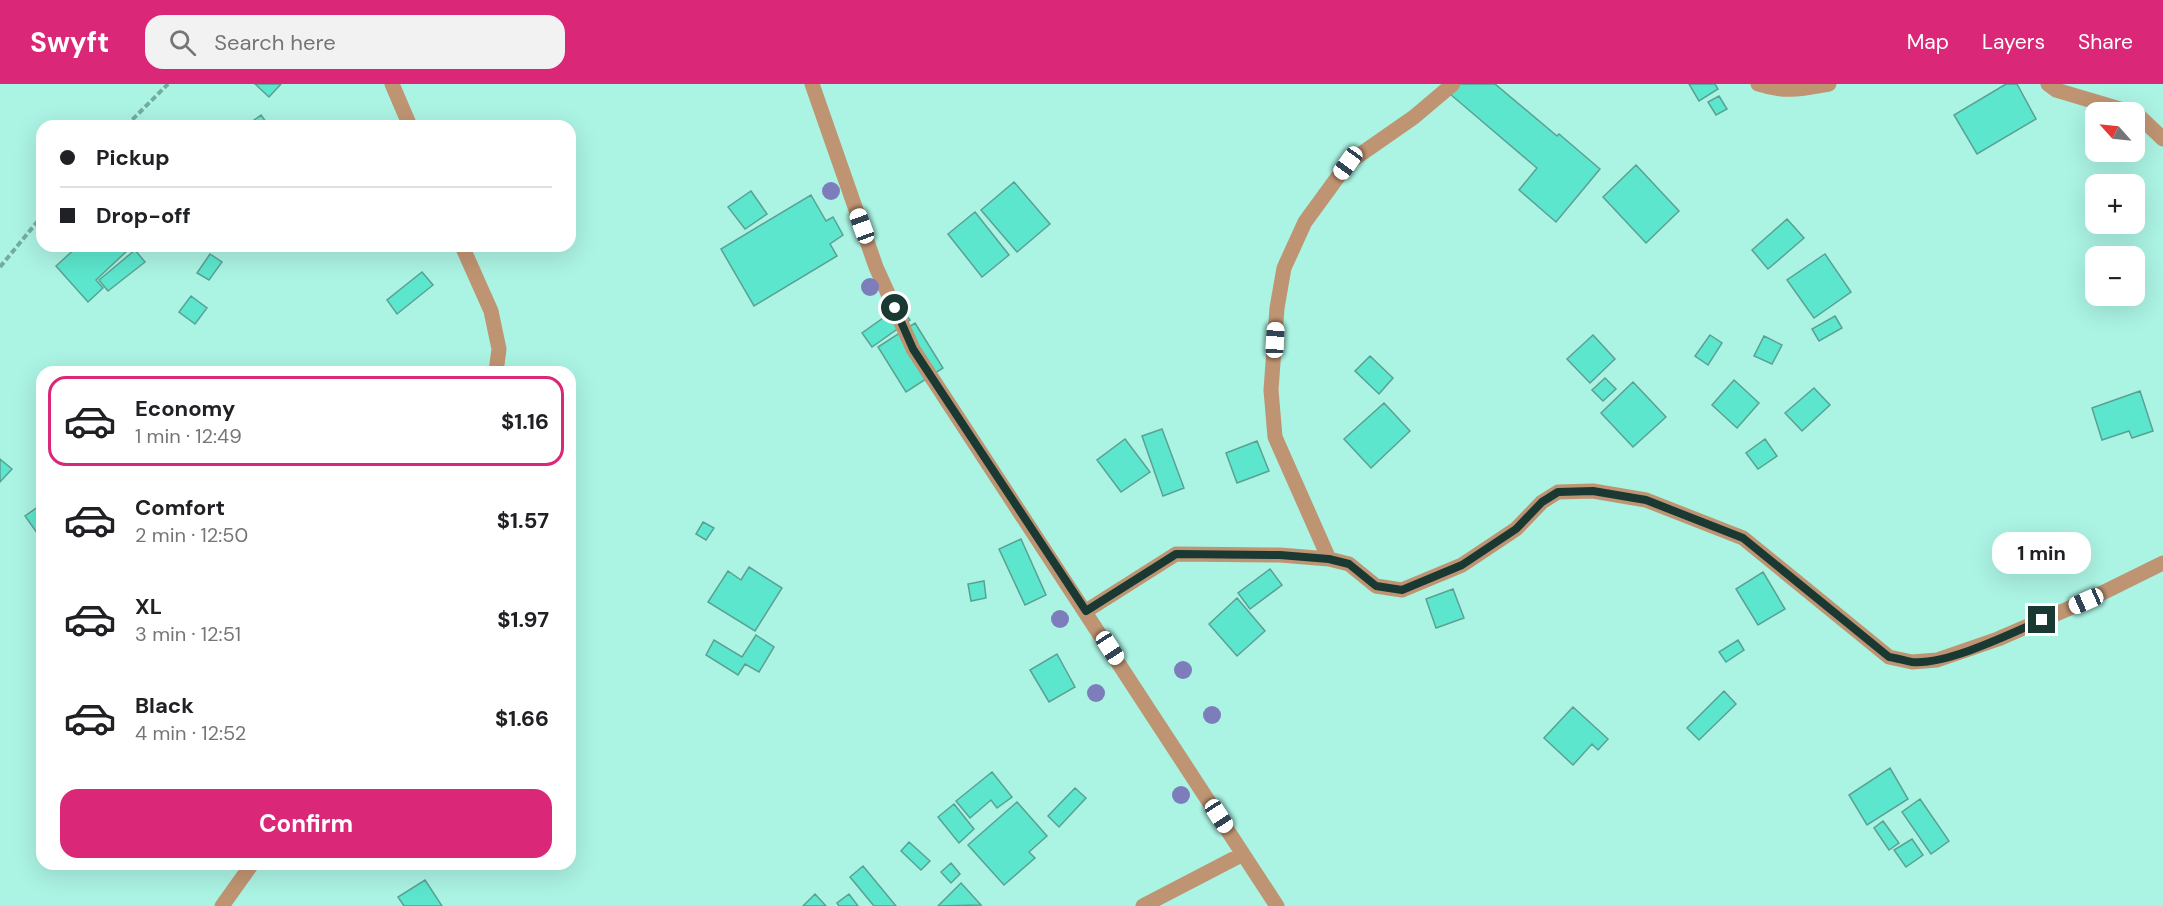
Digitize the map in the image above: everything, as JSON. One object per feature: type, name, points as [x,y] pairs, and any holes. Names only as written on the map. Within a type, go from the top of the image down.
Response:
[{"type":"street","points":[[392,84],[407,120]]},
{"type":"street","points":[[812,84],[876,267],[913,349],[1277,906]]},
{"type":"street","points":[[1329,559],[1275,437],[1271,390],[1277,308],[1284,267],[1305,222],[1348,163],[1414,117],[1453,84]]},
{"type":"street","points":[[1758,84],[1790,91],[1828,84]]},
{"type":"street","points":[[2048,84],[2056,90],[2096,102]]},
{"type":"street","points":[[2145,121],[2163,139]]},
{"type":"street","points":[[465,252],[491,311],[499,349],[497,366]]},
{"type":"street","points":[[1086,611],[1176,554],[1280,555],[1329,559],[1349,564],[1376,586],[1402,590],[1462,565],[1516,529],[1542,502],[1558,492],[1593,491],[1646,500],[1743,538],[1889,657],[1912,662],[1937,660],[1998,639],[2086,601],[2163,563]]},
{"type":"street","points":[[1143,906],[1243,854]]},
{"type":"street","points":[[222,906],[248,870]]},
{"type":"path","points":[[132,120],[168,84]]},
{"type":"path","points":[[0,267],[36,223]]},
{"type":"building","points":[[255,84],[281,84],[269,97]]},
{"type":"building","points":[[1458,84],[1495,84],[1600,169],[1556,222],[1519,190],[1537,168],[1450,94]]},
{"type":"building","points":[[1689,84],[1715,84],[1718,89],[1699,101]]},
{"type":"building","points":[[2006,84],[2017,84],[2036,119],[1977,154],[1954,115]]},
{"type":"building","points":[[1719,96],[1727,109],[1716,115],[1708,102]]},
{"type":"building","points":[[261,115],[265,120],[254,120]]},
{"type":"building","points":[[1636,165],[1679,211],[1646,243],[1603,197]]},
{"type":"building","points":[[1014,182],[1050,224],[1017,252],[981,210]]},
{"type":"building","points":[[751,191],[767,214],[745,229],[728,207]]},
{"type":"building","points":[[811,195],[826,221],[833,217],[843,235],[830,244],[837,256],[754,306],[721,249]]},
{"type":"building","points":[[975,212],[1009,255],[982,277],[948,234]]},
{"type":"building","points":[[1787,219],[1804,238],[1768,269],[1752,250]]},
{"type":"building","points":[[71,252],[126,252],[96,280],[103,288],[88,302],[56,266]]},
{"type":"building","points":[[133,252],[137,252],[145,262],[108,291],[99,280]]},
{"type":"building","points":[[210,254],[222,262],[209,280],[197,273]]},
{"type":"building","points":[[1825,254],[1851,292],[1814,318],[1787,280]]},
{"type":"building","points":[[422,272],[433,285],[397,314],[387,300]]},
{"type":"building","points":[[191,296],[207,308],[195,324],[179,312]]},
{"type":"building","points":[[900,306],[910,320],[872,347],[862,333]]},
{"type":"building","points":[[1835,316],[1842,328],[1819,341],[1812,329]]},
{"type":"building","points":[[915,323],[943,368],[906,392],[878,347]]},
{"type":"building","points":[[1593,335],[1615,359],[1590,383],[1567,359]]},
{"type":"building","points":[[1710,335],[1722,343],[1708,365],[1695,356]]},
{"type":"building","points":[[1764,336],[1782,345],[1772,364],[1754,356]]},
{"type":"building","points":[[1370,356],[1393,378],[1379,394],[1355,371]]},
{"type":"building","points":[[1605,378],[1616,389],[1603,401],[1592,390]]},
{"type":"building","points":[[1734,380],[1759,403],[1737,428],[1712,405]]},
{"type":"building","points":[[1633,382],[1666,417],[1633,447],[1601,413]]},
{"type":"building","points":[[1814,388],[1830,405],[1802,431],[1785,413]]},
{"type":"building","points":[[2140,391],[2153,431],[2132,438],[2129,431],[2102,440],[2092,408]]},
{"type":"building","points":[[1384,403],[1410,431],[1371,468],[1344,439]]},
{"type":"building","points":[[1162,429],[1184,488],[1163,496],[1142,436]]},
{"type":"building","points":[[1125,439],[1150,472],[1121,492],[1097,460]]},
{"type":"building","points":[[1765,439],[1777,456],[1758,469],[1746,453]]},
{"type":"building","points":[[1257,441],[1269,471],[1237,483],[1226,453]]},
{"type":"building","points":[[0,459],[12,469],[0,482]]},
{"type":"building","points":[[36,508],[36,532],[25,516]]},
{"type":"building","points":[[703,522],[714,528],[706,540],[696,534]]},
{"type":"building","points":[[1021,539],[1046,595],[1025,605],[999,549]]},
{"type":"building","points":[[749,567],[782,588],[755,631],[708,602],[728,571],[741,580]]},
{"type":"building","points":[[1270,569],[1282,585],[1250,609],[1238,593]]},
{"type":"building","points":[[1763,572],[1785,609],[1758,625],[1736,589]]},
{"type":"building","points":[[984,581],[986,598],[971,601],[968,584]]},
{"type":"building","points":[[1453,589],[1464,618],[1436,628],[1426,599]]},
{"type":"building","points":[[1237,598],[1265,631],[1237,656],[1209,624]]},
{"type":"building","points":[[756,635],[774,647],[759,672],[745,664],[738,675],[706,655],[714,640],[742,657]]},
{"type":"building","points":[[1738,640],[1744,650],[1726,662],[1719,652]]},
{"type":"building","points":[[1057,654],[1075,687],[1049,702],[1030,670]]},
{"type":"building","points":[[1724,691],[1736,704],[1699,740],[1687,728]]},
{"type":"building","points":[[1573,707],[1608,739],[1598,750],[1592,744],[1573,765],[1544,738]]},
{"type":"building","points":[[1890,768],[1908,799],[1867,825],[1849,795]]},
{"type":"building","points":[[992,772],[1012,797],[997,808],[991,800],[970,818],[956,801]]},
{"type":"building","points":[[1075,788],[1086,798],[1059,827],[1048,816]]},
{"type":"building","points":[[1920,799],[1949,841],[1931,854],[1902,812]]},
{"type":"building","points":[[1017,802],[1047,836],[1029,852],[1035,858],[1004,885],[968,845]]},
{"type":"building","points":[[954,804],[974,829],[959,843],[938,817]]},
{"type":"building","points":[[1883,821],[1899,843],[1889,850],[1874,828]]},
{"type":"building","points":[[1912,839],[1923,855],[1906,867],[1894,850]]},
{"type":"building","points":[[909,842],[930,861],[921,870],[901,851]]},
{"type":"building","points":[[951,863],[960,874],[951,883],[941,872]]},
{"type":"building","points":[[863,866],[896,906],[874,906],[850,877]]},
{"type":"building","points":[[425,880],[442,906],[404,906],[398,897]]},
{"type":"building","points":[[961,883],[981,905],[938,906]]},
{"type":"building","points":[[815,894],[826,906],[803,906]]},
{"type":"building","points":[[849,894],[858,906],[839,906],[837,903]]},
{"type":"route","points":[[895,308],[913,349],[1086,611],[1176,554],[1280,555],[1329,559],[1349,564],[1376,586],[1402,590],[1462,565],[1516,529],[1542,502],[1558,492],[1593,491],[1646,500],[1743,538],[1889,657],[1912,662],[1937,660],[1998,639],[2042,620]]}]
